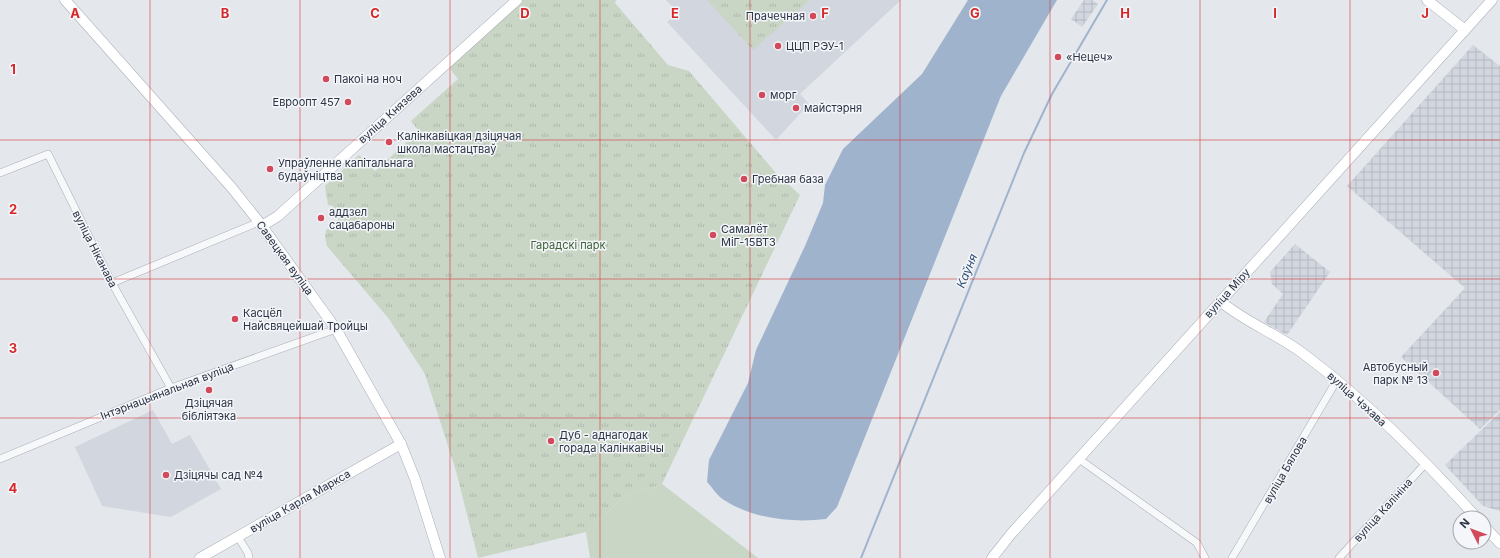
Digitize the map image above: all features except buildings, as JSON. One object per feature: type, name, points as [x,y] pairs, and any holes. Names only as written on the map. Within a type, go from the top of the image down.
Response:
[{"type":"main road","name":"Савецкая вуліца","points":[[65,0],[214,167],[261,224],[336,329],[401,444],[415,479],[440,558]]},
{"type":"main road","name":"вуліца Князева","points":[[261,224],[278,216],[517,0]]},
{"type":"main road","points":[[1427,0],[1465,30]]},
{"type":"main road","name":"вуліца Міру","points":[[995,557],[1079,459],[1492,0]]},
{"type":"main road","name":"вуліца Чэхава","points":[[1220,301],[1238,315],[1303,353],[1337,380],[1426,463],[1470,510]]},
{"type":"main road","name":"вуліца Карла Маркса","points":[[200,558],[401,444]]},
{"type":"main road","points":[[1492,534],[1500,543]]},
{"type":"street","name":"вуліца Ніканава","points":[[0,173],[48,154],[112,283],[171,388]]},
{"type":"street","points":[[112,283],[261,224]]},
{"type":"street","name":"Інтэрнацыянальная вуліца","points":[[0,459],[171,388],[336,329]]},
{"type":"street","name":"вуліца Бялова","points":[[1232,558],[1337,380]]},
{"type":"street","points":[[1079,459],[1197,543],[1205,558]]},
{"type":"street","name":"вуліца Калініна","points":[[1339,558],[1426,463]]},
{"type":"street","points":[[238,536],[248,553],[249,558]]},
{"type":"shaded area","points":[[666,0],[901,0],[800,94],[809,104],[776,140],[667,22],[677,12]]},
{"type":"shaded area","points":[[1084,0],[1092,0],[1098,4],[1082,27],[1071,19]]},
{"type":"shaded area","points":[[1473,45],[1500,66],[1500,410],[1480,429],[1401,357],[1465,288],[1347,186]]},
{"type":"shaded area","points":[[1295,244],[1330,272],[1287,335],[1264,322],[1283,294],[1272,284],[1270,272]]},
{"type":"shaded area","points":[[153,410],[172,444],[190,435],[221,489],[171,517],[102,506],[75,447]]},
{"type":"shaded area","points":[[1500,412],[1500,511],[1483,506],[1445,465]]},
{"type":"green space","name":"Гарадскі парк","points":[[521,0],[616,0],[615,3],[668,65],[689,71],[775,172],[800,195],[662,484],[625,496],[586,532],[478,558],[456,471],[425,374],[389,319],[327,246],[325,237],[326,230],[336,226],[339,216],[333,206],[328,205],[325,186],[359,155],[375,171],[419,131],[411,121],[458,79],[451,70],[450,65]]},
{"type":"green space","points":[[707,0],[810,0],[753,50]]},
{"type":"green space","points":[[662,484],[758,558],[590,558],[586,532],[625,496]]},
{"type":"water","points":[[968,0],[1057,0],[1001,96],[837,507],[826,519],[813,520],[787,520],[748,512],[721,498],[707,482],[709,460],[748,383],[756,350],[805,246],[823,203],[825,185],[843,149],[922,74]]},
{"type":"waterway","name":"Каўня","points":[[861,558],[1024,153],[1052,94],[1107,0]]},
{"type":"place","name":"Прачечная","points":[[813,16]]},
{"type":"place","name":"ЦЦП РЭУ-1","points":[[778,46]]},
{"type":"place","name":"«Нецеч»","points":[[1058,57]]},
{"type":"place","name":"Пакоі на ноч","points":[[326,79]]},
{"type":"place","name":"морг","points":[[762,95]]},
{"type":"place","name":"Евроопт 457","points":[[348,102]]},
{"type":"place","name":"майстэрня","points":[[796,108]]},
{"type":"place","name":"Калінкавіцкая дзіцячая школа мастацтваў","points":[[389,142]]},
{"type":"place","name":"Упраўленне капітальнага будаўніцтва","points":[[270,169]]},
{"type":"place","name":"Гребная база","points":[[744,179]]},
{"type":"place","name":"аддзел сацабароны","points":[[321,218]]},
{"type":"place","name":"Самалёт МіГ-15ВТЗ","points":[[713,235]]},
{"type":"place","name":"Касцёл Найсвяцейшай Тройцы","points":[[235,319]]},
{"type":"place","name":"Автобусный парк № 13","points":[[1436,373]]},
{"type":"place","name":"Дзіцячая бібліятэка","points":[[209,390]]},
{"type":"place","name":"Дуб - аднагодак горада Калінкавічы","points":[[551,441]]},
{"type":"place","name":"Дзіцячы сад №4","points":[[166,475]]}]
